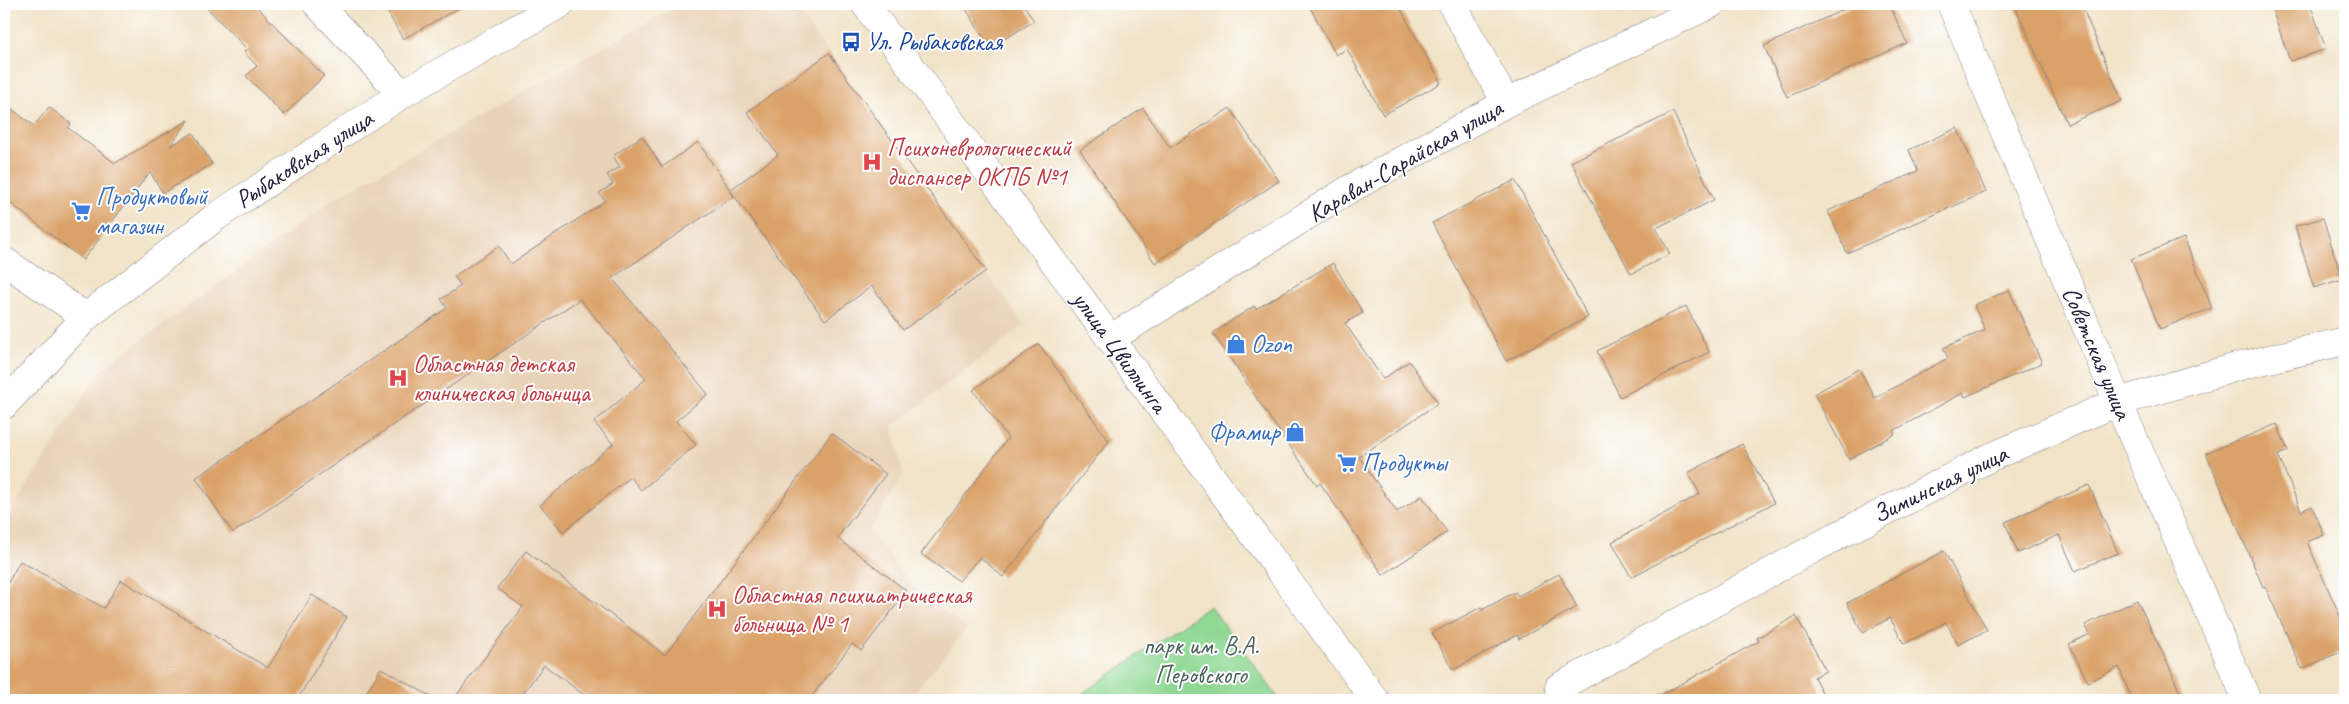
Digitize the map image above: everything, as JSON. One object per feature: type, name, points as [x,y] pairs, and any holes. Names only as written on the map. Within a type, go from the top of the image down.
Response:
[{"type":"street","points":[[317,4],[402,94]]},
{"type":"street","name":"Рыбаковская улица","points":[[4,404],[86,317],[217,216],[402,94],[560,4]]},
{"type":"street","name":"улица Цвиллинга","points":[[865,4],[1375,700]]},
{"type":"street","points":[[1452,4],[1506,104]]},
{"type":"street","name":"Караван-Сарайская улица","points":[[1110,339],[1348,190],[1506,104],[1711,4]]},
{"type":"street","name":"Советская улица","points":[[1951,4],[2118,402],[2247,700]]},
{"type":"street","points":[[4,261],[86,317]]},
{"type":"street","name":"Зиминская улица","points":[[1559,687],[1862,523],[1990,458],[2118,402],[2240,366],[2345,340]]},
{"type":"shaded area","points":[[681,4],[793,4],[1024,325],[893,426],[903,475],[869,530],[917,593],[967,628],[908,700],[102,700],[4,656],[4,529],[23,492],[100,371],[337,197]]},
{"type":"green space","name":"парк им. В.А. Перовского","points":[[1210,606],[1280,700],[1077,700],[1080,695]]},
{"type":"building","points":[[203,4],[254,4],[324,76],[284,115],[246,76],[257,66],[244,52],[247,49]]},
{"type":"building","points":[[383,4],[466,4],[403,39]]},
{"type":"building","points":[[963,4],[1023,4],[1034,21],[990,48]]},
{"type":"building","points":[[1308,4],[1398,4],[1441,83],[1383,115],[1347,49],[1336,55]]},
{"type":"building","points":[[1856,4],[1889,4],[1907,43],[1787,97],[1764,46]]},
{"type":"building","points":[[2014,4],[2081,4],[2122,101],[2067,124]]},
{"type":"building","points":[[2286,4],[2310,4],[2326,49],[2290,61],[2272,9]]},
{"type":"building","points":[[829,53],[986,271],[903,330],[872,286],[825,320],[730,190],[778,155],[747,112]]},
{"type":"building","points":[[4,103],[34,126],[49,107],[71,124],[68,128],[115,163],[189,120],[170,146],[193,133],[212,164],[163,193],[150,172],[83,260],[4,198]]},
{"type":"building","points":[[1143,108],[1170,148],[1230,108],[1279,181],[1155,263],[1080,150]]},
{"type":"building","points":[[1673,112],[1714,200],[1656,228],[1670,254],[1631,274],[1571,162]]},
{"type":"building","points":[[1957,128],[1986,192],[1847,253],[1828,211],[1918,171],[1909,150]]},
{"type":"building","points":[[642,136],[662,167],[698,142],[734,196],[612,278],[708,394],[676,421],[696,445],[641,490],[630,477],[563,532],[540,505],[613,444],[594,422],[646,379],[580,299],[233,533],[196,478],[447,308],[441,299],[461,286],[454,276],[499,246],[511,264],[605,201],[599,193],[613,184],[607,175],[620,167],[613,156]]},
{"type":"building","points":[[1515,180],[1588,317],[1506,361],[1432,223]]},
{"type":"building","points":[[2323,218],[2342,279],[2314,288],[2295,226]]},
{"type":"building","points":[[2184,238],[2212,308],[2160,329],[2131,259]]},
{"type":"building","points":[[1333,263],[1363,313],[1345,323],[1383,379],[1409,361],[1438,403],[1359,457],[1397,512],[1422,496],[1447,532],[1383,575],[1320,483],[1317,485],[1213,333],[1254,306],[1256,309]]},
{"type":"building","points":[[2009,290],[2042,363],[1965,397],[1963,393],[1893,431],[1895,434],[1849,459],[1814,394],[1859,369],[1875,398],[1948,358],[1943,348],[1985,330],[1974,305]]},
{"type":"building","points":[[1686,306],[1709,352],[1620,397],[1597,351]]},
{"type":"building","points":[[1039,344],[1109,441],[1003,577],[980,557],[959,581],[921,554],[1008,438],[973,390]]},
{"type":"building","points":[[2277,424],[2288,451],[2278,455],[2301,511],[2312,506],[2324,535],[2307,542],[2345,627],[2345,650],[2302,669],[2265,586],[2263,587],[2206,453]]},
{"type":"building","points":[[832,433],[886,474],[837,538],[907,591],[861,651],[852,644],[809,700],[591,700],[544,665],[518,700],[453,700],[523,607],[497,588],[526,551],[665,655]]},
{"type":"building","points":[[1742,444],[1774,503],[1631,577],[1612,542],[1700,494],[1688,473]]},
{"type":"building","points":[[2089,485],[2118,553],[2075,571],[2059,535],[2018,553],[2005,522]]},
{"type":"building","points":[[1944,551],[1987,630],[1958,645],[1946,622],[1904,644],[1890,618],[1863,633],[1847,603]]},
{"type":"building","points":[[20,561],[104,608],[121,580],[268,668],[312,595],[347,617],[297,700],[4,700],[4,590]]},
{"type":"building","points":[[1559,574],[1577,607],[1519,639],[1517,635],[1453,670],[1432,633],[1481,607],[1482,610],[1515,592],[1518,596]]},
{"type":"building","points":[[2137,600],[2183,700],[2132,700],[2119,667],[2088,682],[2069,644],[2090,634],[2085,625]]},
{"type":"building","points":[[1796,616],[1826,671],[1814,677],[1826,700],[1652,700],[1759,641],[1757,638]]},
{"type":"building","points":[[381,668],[437,700],[362,700]]},
{"type":"place","name":"Ул. Рыбаковская","points":[[851,42]]},
{"type":"place","name":"Психоневрологический диспансер ОКПБ №1","points":[[872,162]]},
{"type":"place","name":"Продуктовый магазин","points":[[81,211]]},
{"type":"place","name":"Ozon","points":[[1236,344]]},
{"type":"place","name":"Областная детская клиническая больница","points":[[398,378]]},
{"type":"place","name":"Фрамир","points":[[1295,432]]},
{"type":"place","name":"Продукты","points":[[1347,463]]},
{"type":"place","name":"Областная психиатрическая больница № 1","points":[[717,609]]}]
